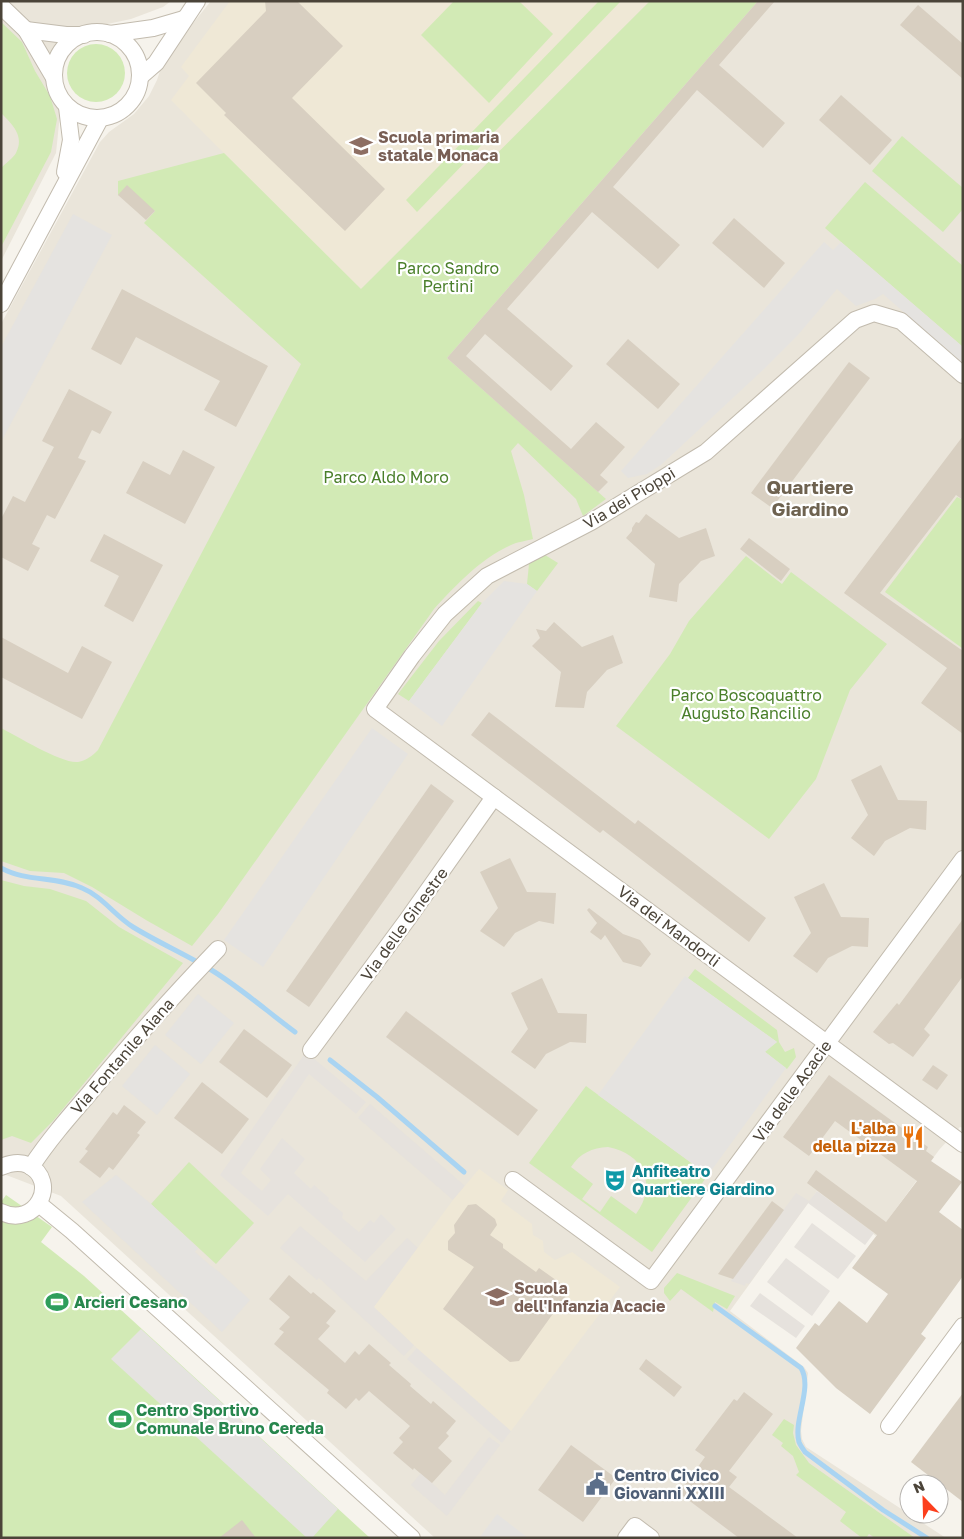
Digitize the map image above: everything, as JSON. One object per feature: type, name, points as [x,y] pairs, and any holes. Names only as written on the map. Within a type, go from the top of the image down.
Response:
[{"type":"street","points":[[141,76],[156,63],[197,1]]},
{"type":"street","points":[[1,6],[26,30],[53,76]]},
{"type":"street","points":[[110,34],[123,40],[139,62],[141,76],[137,92],[129,105],[116,114],[100,119],[83,116],[67,107],[55,88],[53,76],[56,60],[65,46],[78,36],[94,32],[110,34],[153,28],[184,19]]},
{"type":"street","points":[[26,30],[66,35],[84,35]]},
{"type":"street","points":[[54,205],[66,170],[71,140],[67,107]]},
{"type":"street","points":[[1,304],[100,119]]},
{"type":"street","name":"Via dei Pioppi","points":[[375,709],[412,656],[446,614],[487,576],[590,522],[706,452],[855,320],[874,313],[901,321],[963,375]]},
{"type":"street","name":"Via dei Mandorli","points":[[375,709],[963,1144]]},
{"type":"street","name":"Via delle Ginestre","points":[[312,1050],[408,920],[494,797]]},
{"type":"street","name":"Via delle Acacie","points":[[513,1180],[651,1281],[963,859]]},
{"type":"street","name":"Via Fontanile Aiana","points":[[32,1167],[42,1150],[114,1063],[218,949]]},
{"type":"street","points":[[1,1167],[16,1162],[32,1167],[42,1180],[43,1188],[39,1204],[25,1215],[17,1217],[1,1212]]},
{"type":"street","points":[[39,1204],[79,1237],[412,1538]]},
{"type":"street","points":[[889,1426],[963,1326]]},
{"type":"street","points":[[626,1538],[635,1526],[651,1538]]},
{"type":"shaded area","points":[[1,1],[171,1],[163,7],[131,19],[98,26],[77,27],[48,54],[42,68],[60,114],[56,153],[1,261]]},
{"type":"shaded area","points":[[211,1],[963,1],[963,1128],[960,1127],[939,1150],[876,1236],[817,1191],[730,1311],[804,1367],[808,1373],[801,1431],[806,1447],[899,1507],[899,1524],[924,1524],[946,1538],[435,1538],[61,1196],[1,1173],[1,324],[100,142],[109,132],[134,114],[149,96],[164,59]]},
{"type":"shaded area","name":"Scuola primaria statale Monaca","points":[[230,1],[650,1],[360,290],[171,100],[189,76],[181,67]]},
{"type":"shaded area","points":[[73,214],[112,235],[1,442],[1,347]]},
{"type":"shaded area","points":[[824,242],[833,250],[841,242],[963,347],[963,364],[883,294],[856,306],[837,289],[797,336],[765,368],[662,464],[647,474],[628,478],[621,471]]},
{"type":"shaded area","points":[[504,581],[527,584],[537,591],[442,726],[409,701],[482,603]]},
{"type":"shaded area","points":[[372,728],[408,754],[263,967],[224,940]]},
{"type":"shaded area","points":[[685,976],[777,1042],[765,1052],[786,1068],[708,1175],[598,1095]]},
{"type":"shaded area","points":[[198,994],[234,1023],[201,1064],[165,1035]]},
{"type":"shaded area","points":[[155,1045],[190,1074],[157,1115],[122,1086]]},
{"type":"shaded area","points":[[306,1052],[366,1102],[356,1114],[309,1074],[241,1173],[262,1191],[271,1180],[260,1169],[282,1138],[305,1159],[294,1173],[311,1189],[314,1185],[329,1198],[328,1201],[343,1213],[342,1218],[359,1232],[370,1220],[374,1223],[381,1214],[396,1229],[365,1262],[288,1194],[268,1216],[220,1175]]},
{"type":"shaded area","points":[[370,1104],[465,1186],[453,1200],[358,1118]]},
{"type":"shaded area","name":"Scuola dell'Infanzia Acacie","points":[[479,1169],[508,1190],[501,1201],[532,1224],[533,1235],[543,1241],[544,1252],[555,1260],[572,1252],[620,1287],[511,1431],[417,1348],[374,1307],[453,1200]]},
{"type":"shaded area","points":[[116,1175],[151,1204],[198,1248],[195,1252],[250,1300],[222,1332],[82,1202]]},
{"type":"shaded area","points":[[817,1191],[874,1233],[865,1245],[808,1203],[749,1284],[746,1283],[745,1286],[731,1281],[796,1193],[809,1201]]},
{"type":"shaded area","points":[[812,1223],[856,1256],[838,1279],[794,1247]]},
{"type":"shaded area","points":[[300,1226],[366,1281],[407,1238],[418,1248],[374,1307],[414,1345],[404,1356],[319,1278],[317,1280],[280,1248]]},
{"type":"shaded area","points":[[786,1258],[830,1291],[812,1316],[767,1282]]},
{"type":"shaded area","points":[[760,1293],[805,1326],[796,1338],[750,1306]]},
{"type":"shaded area","points":[[141,1329],[338,1509],[312,1538],[307,1538],[111,1359]]},
{"type":"shaded area","points":[[417,1348],[511,1431],[502,1443],[407,1359]]},
{"type":"shaded area","points":[[489,1437],[500,1445],[447,1516],[411,1485],[421,1473],[445,1495]]},
{"type":"shaded area","points":[[497,1514],[528,1538],[479,1538]]},
{"type":"green space","points":[[454,1],[519,1],[553,34],[489,103],[421,35]]},
{"type":"green space","points":[[599,1],[621,1],[417,212],[406,200]]},
{"type":"green space","name":"Parco Aldo Moro","points":[[650,1],[758,1],[447,358],[606,499],[583,516],[576,499],[518,443],[511,451],[524,495],[533,539],[513,544],[479,565],[434,609],[218,914],[192,946],[92,887],[64,873],[30,871],[1,861],[1,728],[61,759],[78,762],[91,756],[98,750],[301,364],[144,223],[155,211],[118,195],[118,181],[224,153],[361,289]]},
{"type":"green space","points":[[1,22],[22,42],[35,71],[50,96],[57,119],[51,152],[1,247],[1,168],[16,153],[19,141],[16,131],[1,113]]},
{"type":"green space","points":[[90,44],[102,44],[117,52],[125,67],[125,79],[117,94],[102,102],[90,102],[75,94],[67,79],[67,67],[75,52]]},
{"type":"green space","points":[[902,136],[963,188],[963,209],[943,232],[872,171]]},
{"type":"green space","points":[[865,182],[963,266],[963,347],[825,228]]},
{"type":"green space","points":[[957,497],[963,500],[962,648],[885,592]]},
{"type":"green space","points":[[545,555],[558,563],[537,591],[527,584],[529,564]]},
{"type":"green space","name":"Parco Boscoquattro Augusto Rancilio","points":[[746,556],[782,584],[791,572],[887,644],[850,690],[816,779],[769,839],[616,726],[670,654],[689,621]]},
{"type":"green space","points":[[478,601],[482,603],[409,701],[398,694],[439,641]]},
{"type":"green space","points":[[1,880],[24,886],[50,889],[86,901],[119,927],[183,963],[53,1121],[31,1143],[12,1136],[1,1140]]},
{"type":"green space","points":[[695,969],[777,1030],[779,1042],[785,1052],[794,1048],[796,1057],[787,1069],[764,1051],[777,1042],[688,978]]},
{"type":"green space","points":[[586,1086],[708,1175],[652,1252],[529,1163]],"holes":[[[608,1147],[620,1150],[638,1163],[646,1182],[643,1203],[636,1214],[611,1196],[600,1212],[582,1199],[593,1184],[571,1167],[578,1158],[592,1150]]]},
{"type":"green space","points":[[189,1162],[254,1223],[216,1264],[151,1204]]},
{"type":"green space","name":"Centro Sportivo Comunale Bruno Cereda","points":[[6,1195],[52,1227],[41,1242],[84,1276],[370,1538],[1,1538],[1,1202]]},
{"type":"green space","points":[[677,1273],[735,1296],[727,1309],[715,1302],[713,1312],[681,1289],[670,1301],[664,1293],[664,1288]]},
{"type":"green space","points":[[784,1419],[794,1425],[793,1433],[796,1445],[809,1463],[915,1538],[875,1538],[869,1534],[866,1538],[862,1538],[840,1521],[846,1512],[796,1475],[799,1472],[793,1456],[781,1446],[783,1443],[772,1435]]},
{"type":"building","points":[[265,1],[297,1],[343,46],[292,98],[385,189],[345,231],[224,115],[226,113],[196,83],[266,11]]},
{"type":"building","points":[[758,1],[775,1],[719,65],[785,123],[763,148],[697,90],[613,187],[680,245],[658,269],[592,212],[507,309],[573,366],[551,391],[485,334],[466,356],[571,449],[596,422],[625,447],[600,475],[608,482],[598,492],[447,358]]},
{"type":"building","points":[[918,5],[963,44],[963,79],[900,25]]},
{"type":"building","points":[[841,95],[892,140],[870,165],[819,120]]},
{"type":"building","points":[[127,185],[155,211],[146,220],[118,195]]},
{"type":"building","points":[[734,218],[785,263],[764,288],[712,243]]},
{"type":"building","points":[[122,289],[268,366],[236,427],[204,410],[220,381],[136,337],[121,365],[91,349]]},
{"type":"building","points":[[628,339],[680,384],[658,409],[606,364]]},
{"type":"building","points":[[849,362],[870,378],[772,508],[751,493]]},
{"type":"building","points":[[69,389],[112,412],[100,434],[92,430],[78,458],[86,461],[55,519],[47,515],[32,544],[40,548],[28,571],[1,557],[1,519],[13,496],[25,502],[54,447],[42,441]]},
{"type":"building","points":[[963,436],[963,500],[956,495],[880,593],[963,651],[963,734],[921,703],[947,668],[844,593]]},
{"type":"building","points":[[183,450],[215,467],[185,524],[126,493],[143,461],[170,475]]},
{"type":"building","points":[[646,514],[679,538],[706,528],[715,556],[701,561],[679,584],[677,602],[649,597],[655,564],[626,538],[636,522],[639,523]]},
{"type":"building","points":[[104,534],[163,565],[133,622],[104,606],[119,576],[90,561]]},
{"type":"building","points":[[749,538],[790,569],[781,581],[740,549]]},
{"type":"building","points":[[554,622],[582,647],[613,635],[623,663],[607,670],[587,692],[584,708],[555,707],[561,672],[532,646],[540,638],[536,629],[546,631]]},
{"type":"building","points":[[1,637],[68,673],[82,646],[112,662],[82,719],[1,677]]},
{"type":"building","points":[[489,712],[635,824],[638,820],[766,918],[749,942],[603,830],[600,833],[471,735]]},
{"type":"building","points":[[881,765],[898,800],[927,801],[926,830],[910,828],[885,841],[874,856],[851,838],[868,815],[851,780]]},
{"type":"building","points":[[431,784],[454,801],[309,1007],[286,991]]},
{"type":"building","points":[[510,858],[527,892],[556,893],[554,924],[539,921],[515,933],[504,947],[480,931],[498,908],[480,872]]},
{"type":"building","points":[[824,883],[841,917],[869,918],[868,947],[852,946],[828,958],[817,973],[793,956],[811,933],[794,897]]},
{"type":"building","points":[[589,908],[623,934],[640,940],[651,954],[641,967],[623,962],[605,935],[601,940],[590,932],[597,923],[587,910]]},
{"type":"building","points":[[963,919],[963,976],[924,1029],[930,1035],[913,1057],[893,1043],[889,1044],[873,1032],[897,1003],[899,1005]]},
{"type":"building","points":[[542,978],[558,1013],[587,1014],[586,1043],[570,1042],[546,1054],[535,1069],[511,1052],[528,1029],[511,993]]},
{"type":"building","points":[[406,1011],[538,1110],[518,1136],[386,1037]]},
{"type":"building","points":[[244,1029],[292,1065],[267,1098],[219,1062]]},
{"type":"building","points":[[933,1065],[948,1075],[937,1090],[922,1080]]},
{"type":"building","points":[[829,1075],[928,1147],[926,1151],[934,1157],[931,1161],[962,1182],[939,1212],[963,1230],[963,1276],[921,1334],[926,1338],[870,1414],[836,1388],[796,1348],[815,1323],[819,1326],[839,1301],[867,1323],[888,1294],[852,1268],[877,1235],[807,1183],[816,1170],[886,1222],[917,1181],[835,1121],[809,1156],[783,1137]]},
{"type":"building","points":[[202,1082],[249,1119],[222,1154],[174,1118]]},
{"type":"building","points":[[124,1105],[146,1122],[137,1133],[140,1135],[113,1170],[109,1167],[100,1178],[79,1162],[88,1151],[85,1149],[113,1112],[117,1115]]},
{"type":"building","points":[[772,1201],[784,1210],[733,1279],[718,1274]]},
{"type":"building","points":[[476,1204],[495,1219],[497,1225],[490,1235],[503,1244],[503,1248],[536,1272],[539,1268],[570,1290],[519,1361],[510,1362],[443,1309],[474,1267],[448,1250],[448,1241],[455,1233],[454,1225],[468,1205]]},
{"type":"building","points":[[289,1275],[311,1294],[313,1292],[336,1311],[326,1323],[330,1326],[318,1339],[345,1363],[355,1351],[359,1355],[369,1344],[391,1363],[389,1365],[411,1384],[410,1386],[431,1404],[433,1401],[456,1421],[446,1433],[449,1436],[438,1448],[452,1461],[432,1483],[393,1453],[403,1442],[399,1438],[410,1426],[369,1391],[359,1401],[356,1398],[346,1409],[327,1393],[329,1390],[274,1344],[284,1332],[279,1329],[290,1317],[269,1299]]},
{"type":"building","points":[[646,1359],[682,1387],[674,1397],[639,1369]]},
{"type":"building","points":[[744,1392],[773,1414],[729,1471],[737,1477],[729,1487],[798,1538],[739,1538],[679,1493],[705,1457],[695,1450],[734,1399],[737,1401]]},
{"type":"building","points":[[963,1393],[963,1502],[949,1491],[949,1474],[927,1474],[911,1462]]},
{"type":"building","name":"Centro Civico Giovanni XXIII","points":[[571,1445],[616,1478],[583,1522],[538,1490]]},
{"type":"building","points":[[242,1520],[256,1538],[219,1538]]},
{"type":"waterway","points":[[1,868],[21,875],[72,884],[82,888],[102,901],[133,927],[224,978],[295,1032]]},
{"type":"waterway","points":[[330,1060],[377,1097],[464,1172]]},
{"type":"waterway","points":[[715,1306],[801,1368],[805,1385],[798,1433],[799,1442],[805,1452],[883,1510],[927,1538]]},
{"type":"place","name":"Scuola primaria statale Monaca","points":[[361,146]]},
{"type":"place","name":"L'alba della pizza","points":[[913,1137]]},
{"type":"place","name":"Anfiteatro Quartiere Giardino","points":[[615,1180]]},
{"type":"place","name":"Scuola dell'Infanzia Acacie","points":[[497,1297]]},
{"type":"place","name":"Arcieri Cesano","points":[[57,1302]]},
{"type":"place","name":"Centro Sportivo Comunale Bruno Cereda","points":[[120,1419]]},
{"type":"place","name":"Centro Civico Giovanni XXIII","points":[[597,1484]]},
{"type":"district","name":"Quartiere Giardino","points":[[810,498]]},
{"type":"park label","name":"Parco Sandro Pertini","points":[[448,277]]}]
